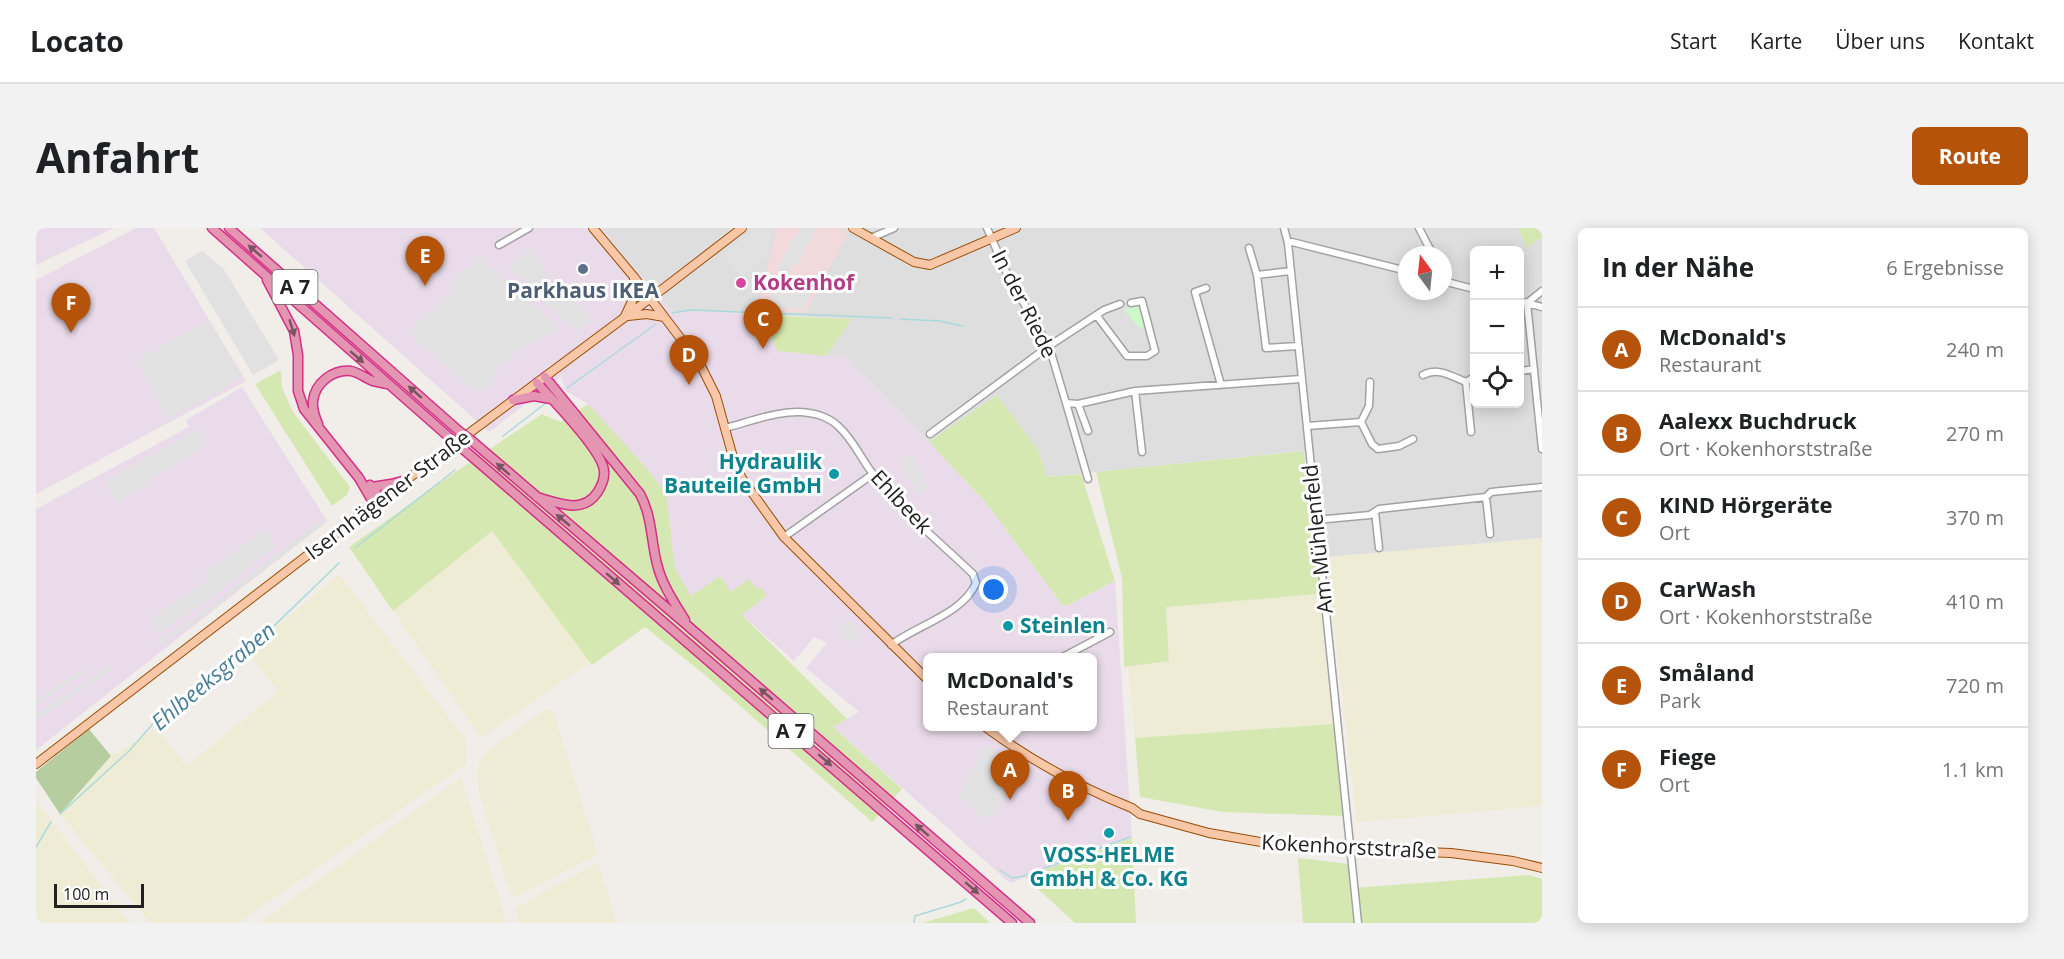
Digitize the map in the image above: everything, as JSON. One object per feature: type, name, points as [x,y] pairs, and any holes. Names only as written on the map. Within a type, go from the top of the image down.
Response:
[{"type":"highway","name":"A 7","points":[[212,228],[450,438],[1012,923]]},
{"type":"highway","name":"A 7","points":[[229,228],[459,431],[1030,923]]},
{"type":"highway","points":[[266,276],[275,296],[291,321],[294,331],[298,355],[298,391],[304,409],[377,502]]},
{"type":"highway","points":[[318,426],[314,412],[314,398],[318,387],[331,375],[338,372],[353,372],[373,381],[388,384]]},
{"type":"highway","points":[[545,377],[640,494],[647,513],[663,582],[688,626]]},
{"type":"highway","points":[[534,496],[562,505],[579,505],[594,497],[604,471],[599,456],[537,383]]},
{"type":"highway","points":[[513,400],[534,396],[551,399]]},
{"type":"highway","points":[[359,478],[372,487],[377,502]]},
{"type":"highway","points":[[372,487],[406,480]]},
{"type":"main road","points":[[592,228],[634,278],[705,373],[716,396],[733,458],[743,480],[784,537],[923,676]]},
{"type":"main road","name":"Isernhägener Straße","points":[[36,764],[377,502],[742,228]]},
{"type":"main road","points":[[853,228],[914,262],[930,265],[1016,228]]},
{"type":"main road","points":[[625,317],[635,295],[634,278]]},
{"type":"main road","points":[[625,317],[647,314],[664,317]]},
{"type":"main road","name":"Kokenhorststraße","points":[[991,731],[1020,753],[1062,776],[1132,808],[1142,809],[1159,818],[1209,833],[1289,847],[1479,856],[1542,868]]},
{"type":"street","points":[[499,245],[529,228]]},
{"type":"street","points":[[871,238],[894,228]]},
{"type":"street","name":"In der Riede","points":[[987,228],[1009,278],[1049,346],[1088,478]]},
{"type":"street","name":"Am Mühlenfeld","points":[[1284,228],[1288,243],[1358,923]]},
{"type":"street","points":[[1419,228],[1428,246]]},
{"type":"street","points":[[1288,243],[1398,269]]},
{"type":"street","points":[[1249,248],[1257,275],[1266,348],[1298,346]]},
{"type":"street","points":[[1257,275],[1290,271]]},
{"type":"street","points":[[1452,283],[1470,288]]},
{"type":"street","points":[[1206,288],[1195,292],[1221,385]]},
{"type":"street","points":[[1527,303],[1542,291]]},
{"type":"street","points":[[1096,316],[1127,356],[1148,356],[1155,351],[1142,302],[1131,303]]},
{"type":"street","points":[[1524,302],[1542,307]]},
{"type":"street","points":[[1527,303],[1542,450]]},
{"type":"street","points":[[930,434],[1049,346],[1111,306],[1120,304]]},
{"type":"street","points":[[1524,370],[1534,369]]},
{"type":"street","points":[[1423,375],[1436,371],[1466,382]]},
{"type":"street","points":[[1066,403],[1078,404],[1136,391],[1301,379]]},
{"type":"street","points":[[1466,382],[1470,380]]},
{"type":"street","points":[[1361,422],[1370,406],[1370,382]]},
{"type":"street","points":[[1466,382],[1471,432]]},
{"type":"street","points":[[1136,391],[1142,452]]},
{"type":"street","points":[[1078,404],[1088,431]]},
{"type":"street","name":"Ehlbeek","points":[[724,428],[792,412],[808,412],[822,416],[842,429],[873,474],[974,574],[976,583],[968,596],[946,614],[891,645]]},
{"type":"street","points":[[1307,426],[1361,422]]},
{"type":"street","points":[[1361,422],[1372,444],[1378,449],[1399,446],[1413,439]]},
{"type":"street","points":[[784,537],[873,474]]},
{"type":"street","points":[[1316,520],[1370,515],[1378,509],[1486,497],[1491,492],[1542,487]]},
{"type":"street","points":[[1486,497],[1490,534]]},
{"type":"street","points":[[1374,512],[1378,548]]},
{"type":"street","points":[[1069,653],[1110,632]]},
{"type":"shaded area","points":[[36,228],[114,228],[36,265]]},
{"type":"shaded area","points":[[136,228],[154,228],[246,381],[36,494],[36,280]]},
{"type":"shaded area","points":[[260,228],[600,228],[674,314],[691,311],[758,315],[778,351],[846,357],[987,504],[1064,607],[1115,581],[1132,838],[1010,883],[833,727],[859,712],[806,668],[827,643],[814,637],[794,661],[742,615],[757,590],[731,592],[720,576],[691,597],[675,568],[669,528],[588,404],[566,391],[561,377],[489,432]]},
{"type":"shaded area","points":[[600,228],[1542,228],[1542,538],[1320,558],[1311,450],[1047,477],[1038,450],[997,395],[929,442],[846,357],[826,356],[852,319],[691,311],[674,314]]},
{"type":"shaded area","points":[[758,228],[773,228],[766,258],[741,277],[722,254]]},
{"type":"shaded area","points":[[777,228],[839,228],[848,233],[806,313],[757,310]]},
{"type":"shaded area","points":[[800,228],[817,228],[797,265],[794,264],[786,279],[812,293],[804,309],[775,308],[770,302],[780,262]]},
{"type":"shaded area","points":[[529,250],[548,273],[532,286],[507,268]]},
{"type":"shaded area","points":[[202,251],[223,268],[279,360],[253,375],[185,261]]},
{"type":"shaded area","points":[[480,257],[561,329],[521,348],[499,367],[490,388],[475,391],[412,336],[414,333],[411,330],[429,310],[432,313],[454,288],[451,284],[466,266],[470,269]]},
{"type":"shaded area","points":[[558,280],[593,321],[578,332],[544,302],[545,291]]},
{"type":"shaded area","points":[[209,321],[243,377],[169,419],[137,360]]},
{"type":"shaded area","points":[[242,387],[327,521],[36,750],[36,509],[189,427],[186,420]]},
{"type":"shaded area","points":[[199,429],[208,443],[117,503],[105,481]]},
{"type":"shaded area","points":[[912,455],[929,489],[918,495],[900,461]]},
{"type":"shaded area","points":[[320,521],[323,525],[193,624],[159,646],[157,641],[192,620]]},
{"type":"shaded area","points":[[266,530],[276,546],[206,602],[160,632],[151,619],[208,580],[205,573]]},
{"type":"shaded area","points":[[491,530],[590,662],[481,738],[393,611]]},
{"type":"shaded area","points":[[1542,538],[1542,806],[1357,822],[1326,557]]},
{"type":"shaded area","points":[[339,574],[466,740],[466,764],[238,923],[150,923],[60,814],[111,756],[157,728],[186,767],[278,691],[247,652]]},
{"type":"shaded area","points":[[1319,594],[1333,724],[1135,738],[1128,666],[1169,661],[1166,607]]},
{"type":"shaded area","points":[[847,620],[861,632],[851,643],[837,631]]},
{"type":"shaded area","points":[[111,665],[114,669],[36,720],[36,714]]},
{"type":"shaded area","points":[[83,669],[85,673],[36,705],[36,699]]},
{"type":"shaded area","points":[[544,710],[549,710],[554,714],[598,854],[516,897],[510,892],[479,793],[477,771],[479,763],[489,750]]},
{"type":"shaded area","points":[[985,745],[1016,763],[1009,777],[1012,783],[994,817],[989,815],[986,820],[959,796]]},
{"type":"shaded area","points":[[461,777],[507,923],[260,923]]},
{"type":"shaded area","points":[[36,800],[41,807],[130,923],[36,923]]},
{"type":"shaded area","points":[[598,863],[617,923],[519,923],[515,908]]},
{"type":"green space","points":[[1518,228],[1542,228],[1542,237],[1527,248]]},
{"type":"green space","points":[[1139,305],[1144,327],[1139,328],[1124,309]]},
{"type":"green space","points":[[758,315],[852,319],[826,356],[778,351]]},
{"type":"green space","points":[[281,370],[282,388],[293,412],[350,487],[346,496],[332,506],[255,384]]},
{"type":"green space","points":[[997,395],[1038,450],[1047,477],[1081,474],[1115,581],[1064,607],[987,504],[929,442]]},
{"type":"green space","points":[[588,404],[644,465],[666,493],[675,568],[691,596],[720,576],[731,592],[749,579],[757,589],[760,587],[767,595],[742,615],[847,719],[833,727],[902,789],[872,822],[705,675],[645,627],[592,665],[492,531],[393,611],[349,547],[542,414],[560,422]]},
{"type":"green space","points":[[1304,451],[1319,594],[1166,607],[1169,661],[1124,667],[1122,578],[1096,472]]},
{"type":"green space","points":[[1333,724],[1343,816],[1223,812],[1140,797],[1135,738]]},
{"type":"green space","points":[[89,729],[111,756],[60,814],[36,778],[36,772]]},
{"type":"green space","points":[[1132,838],[1136,923],[1075,923],[1025,877]]},
{"type":"green space","points":[[1298,858],[1350,864],[1352,888],[1528,875],[1542,879],[1542,923],[1303,923]]},
{"type":"green space","points":[[974,908],[990,923],[922,923]]},
{"type":"waterway","name":"Ehlbeeksgraben","points":[[672,313],[691,310],[892,318]]},
{"type":"waterway","name":"Ehlbeeksgraben","points":[[900,319],[940,321],[963,326]]},
{"type":"waterway","name":"Ehlbeeksgraben","points":[[567,388],[656,324]]},
{"type":"waterway","name":"Ehlbeeksgraben","points":[[503,436],[546,403]]},
{"type":"waterway","name":"Ehlbeeksgraben","points":[[355,548],[455,470]]},
{"type":"waterway","name":"Ehlbeeksgraben","points":[[60,814],[129,751],[158,718],[241,658],[339,563]]},
{"type":"waterway","name":"Ehlbeeksgraben","points":[[36,847],[51,822]]},
{"type":"waterway","points":[[1000,870],[1012,878],[1023,876],[1130,837]]},
{"type":"waterway","points":[[914,923],[915,916],[966,899]]},
{"type":"place","name":"Parkhaus IKEA","points":[[583,269]]},
{"type":"place","name":"Kokenhof","points":[[741,283]]},
{"type":"place","name":"Småland","points":[[425,286]]},
{"type":"place","name":"Fiege","points":[[71,333]]},
{"type":"place","name":"KIND Hörgeräte","points":[[763,349]]},
{"type":"place","name":"CarWash","points":[[689,385]]},
{"type":"place","name":"Hydraulik Bauteile GmbH","points":[[834,474]]},
{"type":"place","name":"Steinlen","points":[[1008,626]]},
{"type":"place","name":"McDonald's","points":[[1010,800]]},
{"type":"place","name":"Aalexx Buchdruck","points":[[1068,821]]},
{"type":"place","name":"VOSS-HELME GmbH & Co. KG","points":[[1109,833]]}]
